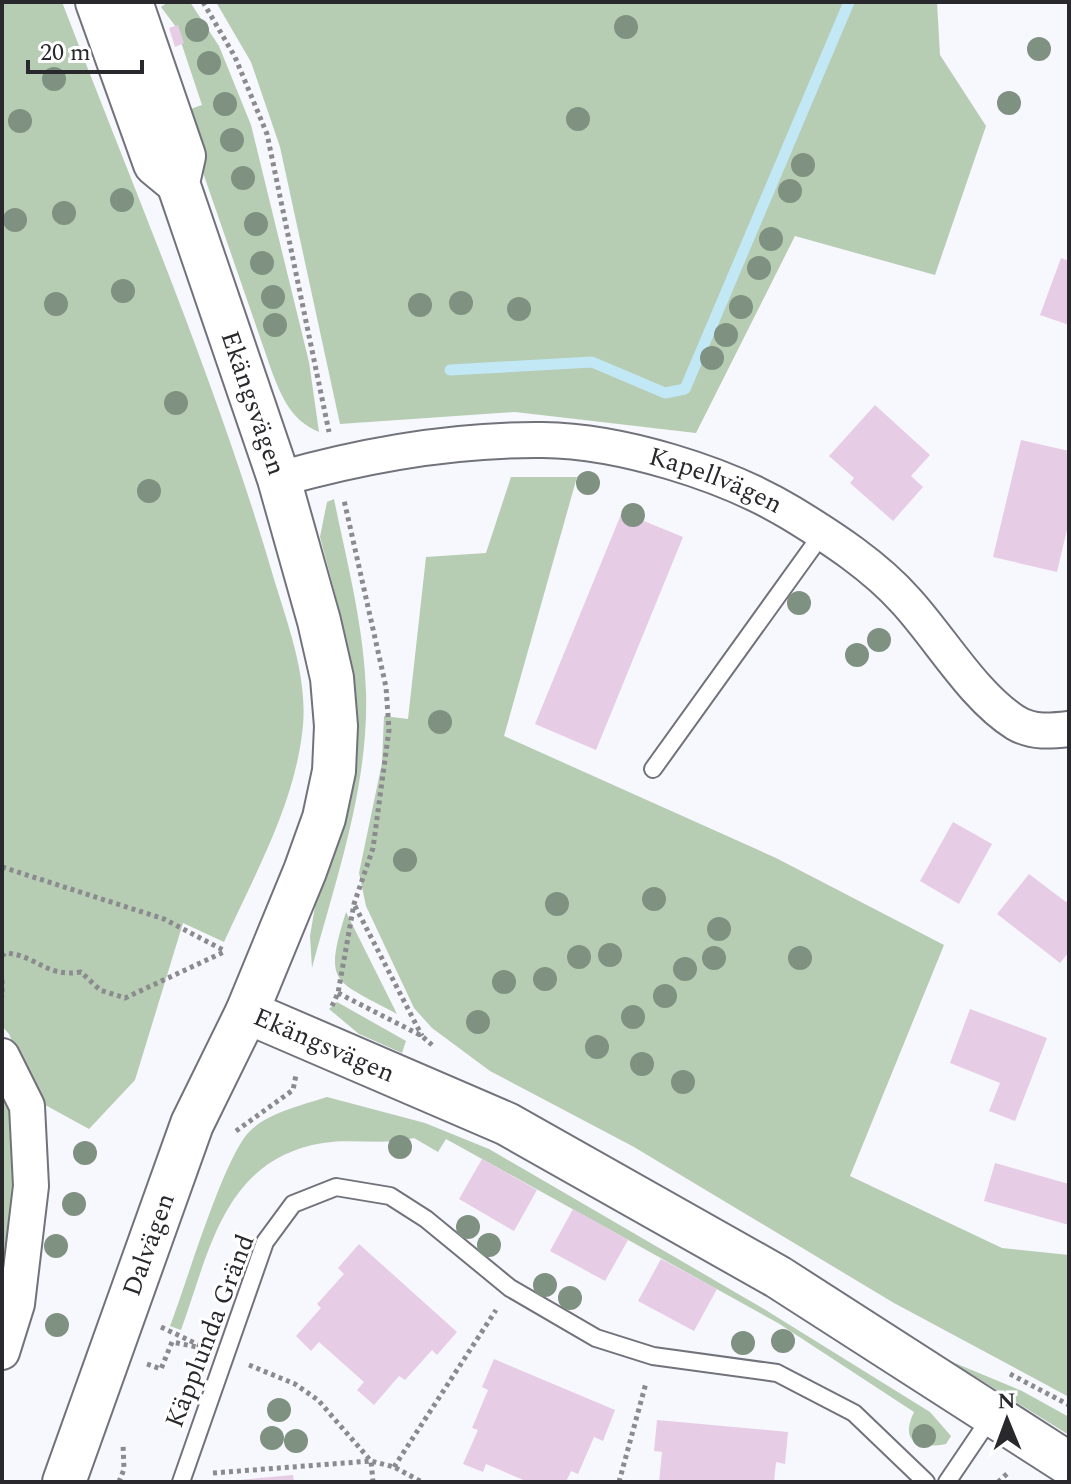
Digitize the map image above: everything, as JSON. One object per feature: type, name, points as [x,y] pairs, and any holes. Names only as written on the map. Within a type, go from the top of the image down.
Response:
[{"type":"street","name":"Ekängsvägen","points":[[97,2],[155,164],[178,183]]},
{"type":"street","name":"Ekängsvägen","points":[[131,2],[184,156],[178,183],[279,479],[332,678],[336,726],[334,771],[324,818],[247,1012],[507,1124],[778,1277],[1069,1464]]},
{"type":"street","name":"Kapellvägen","points":[[279,479],[343,461],[416,450],[544,440],[617,450],[679,465],[776,505],[856,557],[905,600],[981,689],[1017,724],[1044,732],[1069,729]]},
{"type":"street","name":"Dalvägen","points":[[64,1482],[192,1124],[247,1012]]},
{"type":"street","points":[[2,1056],[27,1106],[31,1186],[17,1304],[2,1352]]},
{"type":"lane","points":[[653,769],[822,534]]},
{"type":"lane","name":"Käpplunda Gränd","points":[[181,1482],[265,1242],[293,1204],[336,1187],[390,1196],[426,1219],[510,1288],[596,1338],[653,1356],[777,1373],[854,1413],[926,1482]]},
{"type":"lane","points":[[947,1482],[992,1415]]},
{"type":"path","points":[[203,2],[235,57],[267,134],[329,431]]},
{"type":"path","points":[[2,867],[164,919],[226,951],[125,998],[100,990],[81,972],[54,973],[22,956],[5,953],[2,956]]},
{"type":"path","points":[[332,1004],[338,993],[354,904],[422,1036],[338,993]]},
{"type":"path","points":[[2,980],[2,997]]},
{"type":"path","points":[[394,1467],[510,1288]]},
{"type":"path","points":[[174,1333],[205,1349],[283,1378],[318,1400],[371,1461],[373,1482]]},
{"type":"path","points":[[144,1363],[161,1369],[172,1342],[205,1349]]},
{"type":"path","points":[[619,1482],[653,1356]]},
{"type":"path","points":[[209,1473],[371,1461],[394,1467],[422,1482]]},
{"type":"path","points":[[119,1482],[124,1469]]},
{"type":"green space","points":[[2,2],[62,2],[224,425],[290,629],[303,692],[302,734],[290,788],[271,841],[224,942],[183,923],[135,1080],[89,1129],[38,1101],[9,1034],[2,1026]]},
{"type":"green space","points":[[168,2],[190,2],[219,46],[251,125],[309,362],[319,432],[295,415],[284,400],[272,372],[182,112],[202,105],[176,27],[161,7]]},
{"type":"green space","points":[[216,2],[937,2],[940,55],[986,126],[935,275],[795,236],[696,433],[515,412],[340,424],[280,147],[251,62]]},
{"type":"green space","points":[[511,477],[577,477],[504,736],[776,858],[944,945],[850,1176],[1002,1248],[1069,1255],[1069,1397],[894,1303],[634,1147],[490,1071],[432,1028],[414,1008],[366,906],[359,873],[382,763],[384,716],[408,719],[426,557],[486,553]]},
{"type":"green space","points":[[334,499],[362,643],[366,727],[357,797],[312,968],[310,936],[351,695],[341,616],[320,537],[327,502]]},
{"type":"green space","points":[[346,912],[397,1014],[359,994],[339,978],[335,954]]},
{"type":"green space","points":[[337,1002],[406,1041],[402,1053],[359,1034],[329,1009]]},
{"type":"green space","points":[[2,1081],[12,1103],[18,1157],[14,1218],[2,1298]]},
{"type":"green space","points":[[327,1097],[425,1123],[489,1149],[764,1309],[930,1412],[951,1436],[946,1444],[914,1442],[909,1431],[914,1412],[778,1323],[446,1139],[438,1152],[414,1138],[323,1143],[290,1152],[263,1168],[242,1188],[226,1212],[181,1330],[170,1326],[217,1194],[239,1146],[249,1132],[265,1120]]},
{"type":"green space","points":[[950,1361],[1022,1391],[1069,1417],[1069,1435]]},
{"type":"building","points":[[178,25],[184,43],[175,47],[169,28]]},
{"type":"building","points":[[1061,258],[1069,261],[1069,325],[1040,315]]},
{"type":"building","points":[[875,405],[930,455],[911,476],[923,487],[893,521],[850,483],[854,478],[829,456]]},
{"type":"building","points":[[1021,440],[1069,451],[1069,521],[1057,572],[993,557]]},
{"type":"building","points":[[622,512],[683,537],[596,750],[535,724]]},
{"type":"building","points":[[953,822],[992,844],[959,904],[920,881]]},
{"type":"building","points":[[1029,874],[1066,902],[1069,899],[1069,952],[1060,963],[997,914]]},
{"type":"building","points":[[970,1009],[1047,1038],[1015,1121],[989,1111],[1000,1083],[950,1063]]},
{"type":"building","points":[[482,1159],[537,1190],[514,1231],[459,1199]]},
{"type":"building","points":[[995,1163],[1069,1184],[1069,1225],[984,1201]]},
{"type":"building","points":[[573,1209],[628,1240],[605,1281],[550,1251]]},
{"type":"building","points":[[359,1244],[457,1332],[437,1355],[432,1350],[405,1380],[399,1376],[374,1405],[357,1390],[364,1382],[319,1342],[311,1351],[296,1336],[321,1308],[317,1304],[344,1274],[338,1268]]},
{"type":"building","points":[[661,1259],[717,1289],[694,1331],[638,1301]]},
{"type":"building","points":[[494,1359],[615,1410],[603,1441],[594,1437],[578,1474],[571,1471],[566,1482],[528,1482],[486,1464],[483,1472],[463,1464],[478,1430],[472,1428],[488,1390],[482,1387]]},
{"type":"building","points":[[657,1420],[788,1432],[785,1464],[776,1462],[774,1482],[659,1482],[662,1452],[654,1451]]},
{"type":"building","points":[[293,1475],[294,1482],[239,1482],[239,1480]]},
{"type":"waterway","points":[[450,370],[592,362],[665,393],[685,389],[849,2]]}]
